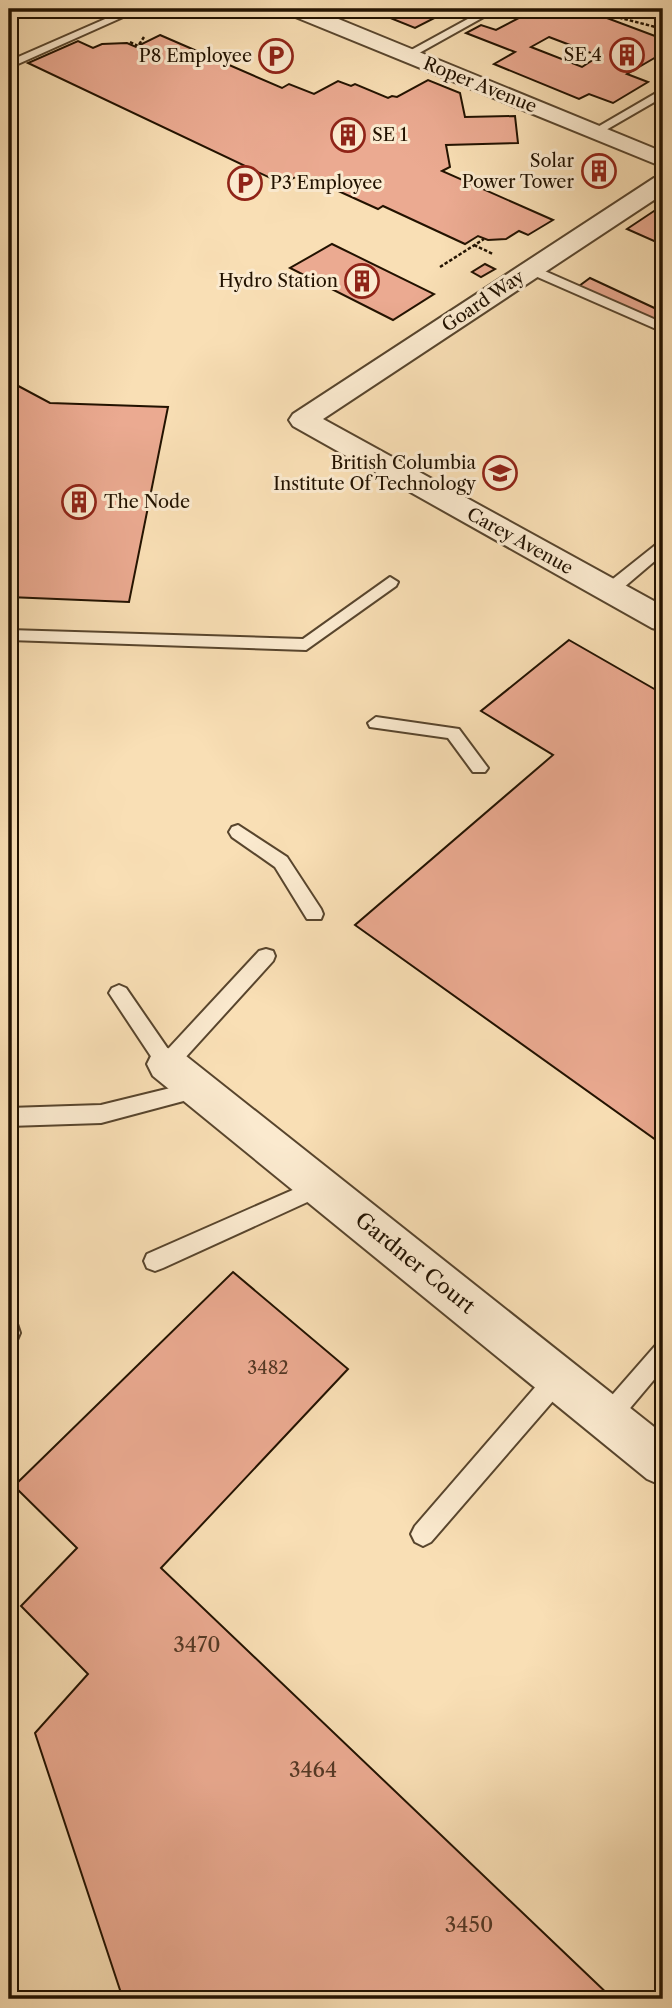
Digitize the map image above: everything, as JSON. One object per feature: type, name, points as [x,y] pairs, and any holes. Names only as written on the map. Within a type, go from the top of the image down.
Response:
[{"type":"street","name":"Roper Avenue","points":[[296,9],[663,160]]},
{"type":"street","name":"Goard Way","points":[[303,420],[663,183]]},
{"type":"street","name":"Carey Avenue","points":[[303,420],[663,620]]},
{"type":"street","name":"Gardner Court","points":[[183,1077],[663,1463]]},
{"type":"lane","points":[[9,65],[136,9]]},
{"type":"lane","points":[[408,55],[493,9]]},
{"type":"lane","points":[[595,132],[663,92]]},
{"type":"lane","points":[[531,269],[663,328]]},
{"type":"lane","points":[[610,590],[663,546]]},
{"type":"lane","points":[[9,635],[306,645],[390,582]]},
{"type":"lane","points":[[376,723],[453,733],[479,768]]},
{"type":"lane","points":[[238,832],[281,862],[314,914]]},
{"type":"lane","points":[[9,1117],[101,1114],[183,1077],[266,956]]},
{"type":"lane","points":[[119,993],[183,1077]]},
{"type":"lane","points":[[155,1261],[320,1187]]},
{"type":"lane","points":[[607,1418],[663,1353]]},
{"type":"lane","points":[[423,1534],[558,1378]]},
{"type":"path","points":[[627,9],[613,16],[663,29]]},
{"type":"path","points":[[440,267],[484,239]]},
{"type":"path","points":[[474,245],[488,251]]},
{"type":"building","points":[[368,9],[452,9],[415,28]]},
{"type":"building","name":"SE 4","points":[[536,9],[583,9],[663,39],[663,53],[627,74],[648,82],[613,103],[589,94],[579,99],[494,64],[515,52],[466,33],[481,25],[496,30]],"holes":[[[549,37],[599,56],[582,67],[531,47]]]},
{"type":"building","name":"SE 1","points":[[160,35],[282,88],[289,84],[314,94],[338,81],[351,86],[355,84],[388,98],[397,97],[428,80],[460,93],[465,117],[515,116],[518,143],[446,145],[450,167],[442,171],[553,220],[528,235],[519,231],[506,239],[488,240],[478,236],[465,244],[383,206],[378,209],[301,174],[283,184],[28,63],[78,41],[93,48],[102,44],[127,43],[136,47]]},
{"type":"building","points":[[663,205],[663,245],[627,229]]},
{"type":"building","name":"Hydro Station","points":[[332,244],[434,294],[393,320],[290,268]]},
{"type":"building","points":[[485,264],[495,269],[481,277],[472,272]]},
{"type":"building","points":[[590,278],[663,312],[663,325],[579,286]]},
{"type":"building","name":"The Node","points":[[9,381],[50,403],[168,407],[129,602],[9,597]]},
{"type":"building","points":[[569,640],[663,694],[663,1145],[355,925],[553,755],[481,711]]},
{"type":"building","points":[[233,1272],[348,1369],[161,1568],[613,1999],[123,1999],[35,1733],[88,1674],[21,1606],[77,1548],[14,1486]]},
{"type":"place","name":"SE 4","points":[[627,55]]},
{"type":"place","name":"P8 Employee","points":[[276,56]]},
{"type":"place","name":"SE 1","points":[[348,135]]},
{"type":"place","name":"Solar Power Tower","points":[[599,171]]},
{"type":"place","name":"P3 Employee","points":[[245,183]]},
{"type":"place","name":"Hydro Station","points":[[362,281]]},
{"type":"place","name":"British Columbia Institute Of Technology","points":[[500,473]]},
{"type":"place","name":"The Node","points":[[79,502]]}]
